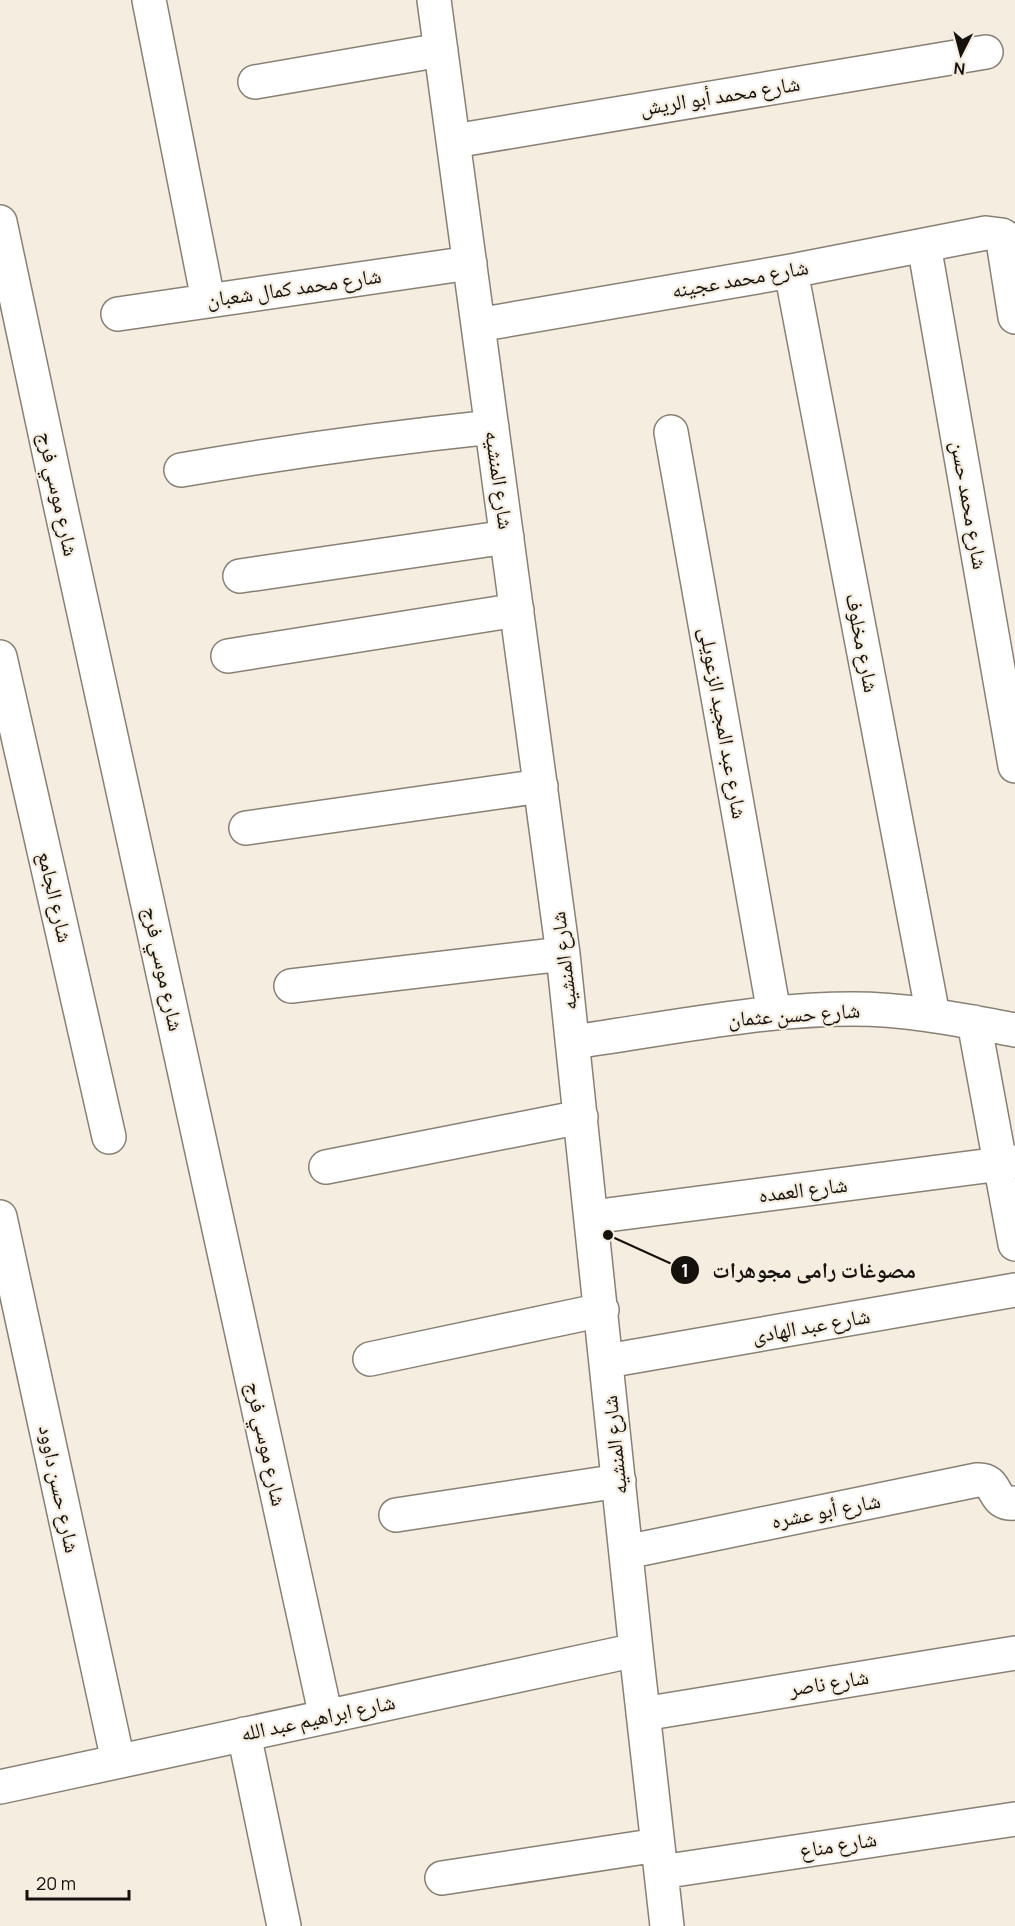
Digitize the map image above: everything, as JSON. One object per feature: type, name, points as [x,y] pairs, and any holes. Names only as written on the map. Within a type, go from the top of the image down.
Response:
[{"type":"street","points":[[149,0],[208,300]]},
{"type":"street","name":"شارع المنشيه","points":[[434,0],[563,954],[667,1926]]},
{"type":"street","points":[[255,82],[441,50]]},
{"type":"street","name":"شارع محمد أبو الريش","points":[[454,141],[986,52]]},
{"type":"street","name":"شارع موسي فرج","points":[[0,222],[326,1717]]},
{"type":"street","name":"شارع محمد عجينه","points":[[478,325],[791,271],[986,233],[1008,240]]},
{"type":"street","points":[[1008,240],[1015,317]]},
{"type":"street","name":"شارع محمد حسن","points":[[924,245],[1015,766]]},
{"type":"street","name":"شارع محمد كمال شعبان","points":[[118,314],[470,263]]},
{"type":"street","name":"شارع مخلوف","points":[[791,271],[933,1015]]},
{"type":"street","points":[[181,470],[284,452],[492,427]]},
{"type":"street","name":"شارع عبد المجيد الزعويلى","points":[[671,432],[774,1013]]},
{"type":"street","points":[[240,576],[507,537]]},
{"type":"street","points":[[228,656],[517,610]]},
{"type":"street","name":"شارع الجامع","points":[[0,657],[109,1137]]},
{"type":"street","points":[[246,828],[541,786]]},
{"type":"street","points":[[291,986],[563,954]]},
{"type":"street","name":"شارع حسن عثمان","points":[[573,1042],[774,1013],[854,1009],[933,1015],[1015,1030]]},
{"type":"street","points":[[974,1022],[1008,1163],[1015,1244]]},
{"type":"street","points":[[326,1167],[581,1116]]},
{"type":"street","name":"شارع العمده","points":[[592,1217],[1008,1163]]},
{"type":"street","name":"شارع حسن داوود","points":[[0,1217],[118,1761]]},
{"type":"street","name":"شارع عبد الهادى","points":[[607,1361],[1015,1290]]},
{"type":"street","points":[[370,1359],[602,1310]]},
{"type":"street","name":"شارع أبو عشره","points":[[626,1552],[977,1480],[992,1485],[997,1497],[1002,1501],[1015,1503]]},
{"type":"street","points":[[396,1515],[618,1482]]},
{"type":"street","name":"شارع ابراهيم عبد الله","points":[[0,1787],[636,1650]]},
{"type":"street","name":"شارع ناصر","points":[[643,1713],[1015,1653]]},
{"type":"street","points":[[244,1734],[284,1926]]},
{"type":"street","name":"شارع مناع","points":[[442,1878],[659,1858],[1015,1819]]},
{"type":"place","name":"مصوغات رامى مجوهرات","points":[[608,1235]]}]
